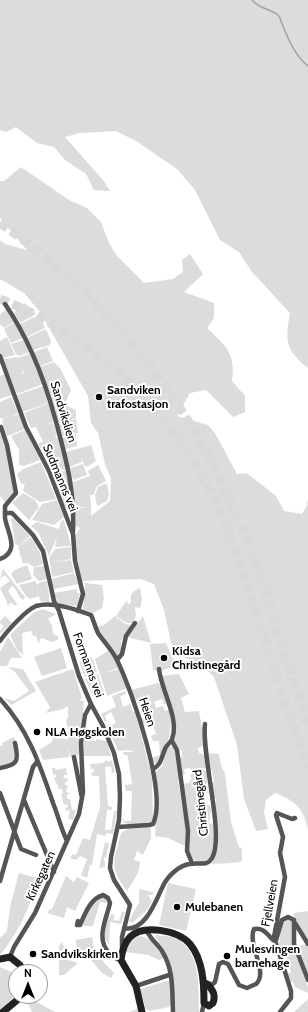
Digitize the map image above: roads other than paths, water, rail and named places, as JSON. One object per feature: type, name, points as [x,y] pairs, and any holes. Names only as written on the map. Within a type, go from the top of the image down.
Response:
[{"type":"street","name":"Sandvikslien","points":[[5,304],[18,324],[30,348],[51,405],[72,482],[73,534]]},
{"type":"street","name":"Sudmanns vei","points":[[0,356],[26,427],[49,471],[73,534],[75,561],[83,594],[78,611]]},
{"type":"street","points":[[0,559],[8,554],[12,546],[11,536],[5,518],[5,508],[6,503],[16,493],[7,445],[1,427]]},
{"type":"street","name":"Formanns vei","points":[[6,513],[12,513],[33,534],[41,548],[48,569],[57,607],[80,680],[106,732],[116,760],[120,797],[118,827],[110,868],[114,880],[130,905],[121,942],[122,955]]},
{"type":"street","name":"Heien","points":[[0,641],[33,608],[40,605],[66,607],[91,616],[97,631],[117,660],[139,717],[153,770],[155,799],[153,824],[118,827]]},
{"type":"street","points":[[117,660],[122,654],[126,636],[135,623]]},
{"type":"street","points":[[153,770],[159,766],[165,748],[172,741],[174,730],[172,716],[159,669]]},
{"type":"street","points":[[0,699],[21,725],[35,753],[67,841]]},
{"type":"street","name":"Kirkegaten","points":[[10,957],[14,947],[32,919],[78,818],[82,800],[81,742],[85,715],[91,704]]},
{"type":"street","name":"Christinegård","points":[[124,928],[132,928],[145,919],[155,906],[169,877],[180,868],[192,863],[203,864],[209,862],[215,849],[214,814],[205,748],[205,724]]},
{"type":"street","name":"Christinegård","points":[[172,741],[177,750],[188,831],[187,851],[192,863]]},
{"type":"street","points":[[0,768],[12,766],[16,762],[17,755],[15,743]]},
{"type":"street","name":"Kirkegaten","points":[[74,757],[82,800]]},
{"type":"street","points":[[0,881],[33,767],[37,762]]},
{"type":"street","points":[[0,793],[21,849],[36,855]]},
{"type":"street","points":[[24,800],[54,872]]},
{"type":"street","name":"Fjellveien","points":[[280,1012],[291,998],[291,991],[275,940],[279,902],[285,877],[280,854],[283,837],[276,816],[277,813],[292,819],[294,818]]},
{"type":"street","points":[[78,921],[77,925],[80,925],[86,911],[98,897],[103,895],[108,898],[110,903],[101,936],[107,951],[116,959],[122,955],[129,938],[133,935],[147,932],[168,932],[185,939],[196,953],[205,982],[202,1012]]},
{"type":"street","points":[[205,982],[213,984],[215,982],[219,964],[223,962],[228,964],[239,985],[247,988],[256,984],[261,975],[253,931],[259,928],[275,940],[278,938],[282,920],[290,917],[295,922],[308,944]]},
{"type":"street","points":[[295,922],[294,944],[308,980]]},
{"type":"street","points":[[147,932],[162,950],[169,966],[172,979],[173,1012]]},
{"type":"street","points":[[122,955],[136,986],[142,1012]]},
{"type":"street","points":[[0,959],[10,957],[19,964]]},
{"type":"street","points":[[136,986],[169,975]]},
{"type":"street","points":[[204,1003],[209,1006],[214,1001],[213,992],[205,982]]},
{"type":"street","points":[[3,1012],[12,1004]]},
{"type":"waterway","points":[[252,0],[257,5],[279,16],[288,39],[303,62],[308,66]]},
{"type":"tunnel","points":[[0,223],[37,250],[72,280],[104,312],[134,346],[162,382],[188,420],[210,460],[242,528],[308,724]]},
{"type":"tunnel","points":[[0,299],[38,316],[74,337],[107,362],[137,390],[164,420],[189,454],[209,490],[227,528],[308,769]]},
{"type":"place","name":"Sandviken trafostasjon","points":[[99,397]]},
{"type":"place","name":"Kidsa Christinegård","points":[[164,658]]},
{"type":"place","name":"NLA Høgskolen","points":[[37,732]]},
{"type":"place","name":"Mulebanen","points":[[177,907]]},
{"type":"place","name":"Sandvikskirken","points":[[33,954]]},
{"type":"place","name":"Mulesvingen barnehage","points":[[227,956]]}]
